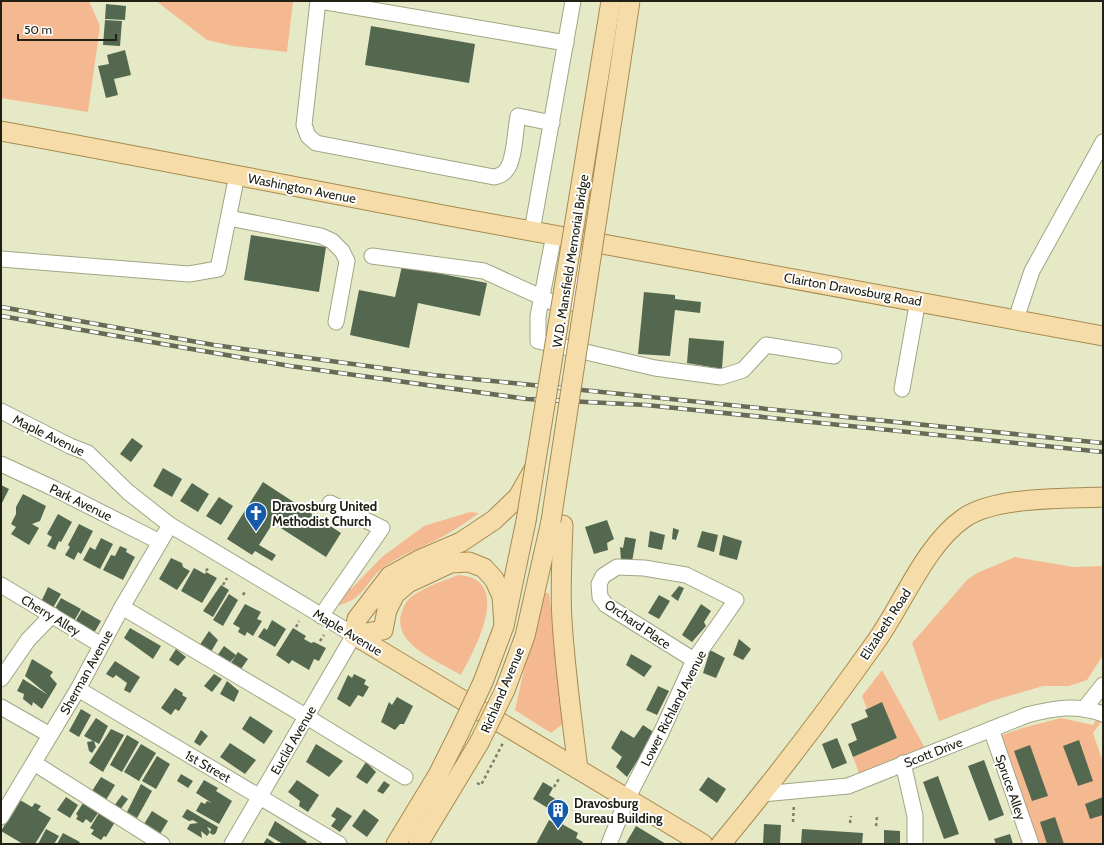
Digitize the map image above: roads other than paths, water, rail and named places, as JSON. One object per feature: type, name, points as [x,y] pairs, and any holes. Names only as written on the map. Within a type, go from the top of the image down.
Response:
[{"type":"main road","name":"W.D. Mansfield Memorial Bridge","points":[[526,521],[537,464],[611,1]]},
{"type":"main road","name":"W.D. Mansfield Memorial Bridge","points":[[557,523],[589,354],[594,238],[630,1]]},
{"type":"main road","name":"Washington Avenue","points":[[1,131],[554,235],[594,238]]},
{"type":"main road","name":"Clairton Dravosburg Road","points":[[594,238],[1103,336]]},
{"type":"main road","points":[[504,626],[502,596],[494,579],[484,568],[469,562],[451,563],[408,583],[395,594],[387,610],[383,630],[354,635],[357,619],[390,576],[419,560],[461,542],[494,520],[518,497],[537,464]]},
{"type":"main road","name":"Elizabeth Road","points":[[721,844],[762,794],[876,641],[944,535],[965,517],[990,507],[1026,501],[1103,497]]},
{"type":"main road","name":"Richland Avenue","points":[[396,844],[438,775],[460,733],[483,682],[504,626],[526,521]]},
{"type":"main road","points":[[557,523],[567,683],[578,769]]},
{"type":"main road","name":"Richland Avenue","points":[[418,844],[479,744],[505,690],[525,636],[557,523]]},
{"type":"main road","name":"Maple Avenue","points":[[354,635],[703,844]]},
{"type":"street","points":[[552,123],[518,116],[511,161],[507,170],[501,175],[494,177],[316,143],[308,136],[304,125],[319,1],[566,43]]},
{"type":"street","points":[[532,231],[573,1]]},
{"type":"street","points":[[1016,319],[1032,271],[1103,142]]},
{"type":"street","points":[[1,259],[188,274],[218,269],[237,175]]},
{"type":"street","points":[[229,218],[321,236],[332,242],[342,251],[347,261],[336,322]]},
{"type":"street","points":[[554,235],[538,316],[538,341],[655,368],[721,378],[743,370],[766,345],[834,356]]},
{"type":"street","points":[[372,256],[484,270],[556,304],[572,303],[577,296],[594,238]]},
{"type":"street","points":[[902,389],[918,300]]},
{"type":"street","name":"Maple Avenue","points":[[1,411],[70,446],[88,453],[128,492],[170,525],[354,635]]},
{"type":"street","name":"Park Avenue","points":[[1,464],[53,488],[160,542]]},
{"type":"street","points":[[321,616],[382,528],[330,503]]},
{"type":"street","name":"Sherman Avenue","points":[[1,817],[78,689],[122,607],[170,525]]},
{"type":"street","name":"Orchard Place","points":[[694,660],[606,605],[600,596],[599,584],[603,576],[617,567],[665,570],[686,575],[736,600]]},
{"type":"street","name":"Cherry Alley","points":[[1,585],[102,645]]},
{"type":"street","name":"Lower Richland Avenue","points":[[608,844],[627,799],[661,733],[694,660],[736,600]]},
{"type":"street","points":[[122,607],[307,716],[405,777]]},
{"type":"street","points":[[1,679],[28,640],[52,615]]},
{"type":"street","name":"Euclid Avenue","points":[[232,844],[261,797],[354,635]]},
{"type":"street","points":[[1084,709],[1103,685]]},
{"type":"street","name":"1st Street","points":[[78,689],[339,844]]},
{"type":"street","points":[[1,707],[50,735]]},
{"type":"street","name":"Scott Drive","points":[[762,794],[848,786],[1027,715],[1057,707],[1084,709],[1103,714]]},
{"type":"street","name":"Spruce Alley","points":[[991,729],[1030,844]]},
{"type":"street","points":[[34,763],[162,844]]},
{"type":"street","points":[[903,763],[915,816],[915,844]]},
{"type":"railway","points":[[1,307],[214,345],[433,375],[1103,443]]},
{"type":"railway","points":[[1,316],[290,366],[527,399],[646,405],[1103,452]]},
{"type":"place","name":"Dravosburg United Methodist Church","points":[[256,532]]},
{"type":"place","name":"Dravosburg Bureau Building","points":[[558,830]]}]
